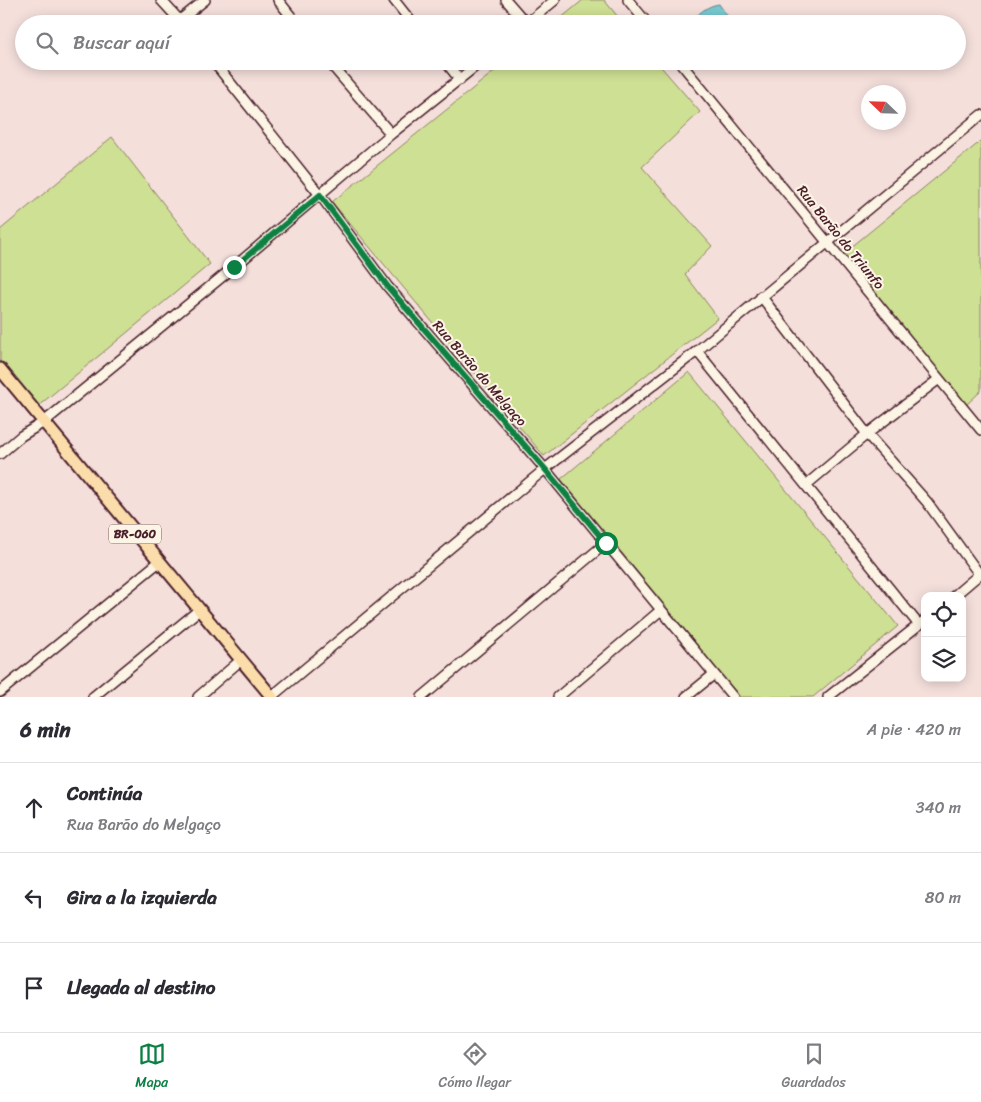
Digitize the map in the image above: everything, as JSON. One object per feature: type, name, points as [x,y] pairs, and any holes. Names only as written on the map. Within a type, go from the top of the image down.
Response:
[{"type":"main road","name":"BR-060","points":[[0,369],[272,697]]},
{"type":"street","points":[[161,0],[175,15]]},
{"type":"street","points":[[189,15],[205,0]]},
{"type":"street","points":[[278,0],[290,15]]},
{"type":"street","points":[[394,0],[406,15]]},
{"type":"street","points":[[506,0],[518,15]]},
{"type":"street","points":[[537,15],[555,0]]},
{"type":"street","points":[[628,0],[640,15]]},
{"type":"street","name":"Rua Barão do Melgaço","points":[[220,70],[320,195],[388,287],[545,469],[733,697]]},
{"type":"street","points":[[336,70],[391,134]]},
{"type":"street","points":[[452,70],[460,80]]},
{"type":"street","points":[[0,454],[22,436],[44,422],[320,195],[391,134],[472,70]]},
{"type":"street","name":"Rua Barão do Triunfo","points":[[686,70],[981,430]]},
{"type":"street","points":[[272,697],[545,469],[697,351],[981,115]]},
{"type":"street","points":[[761,296],[867,434],[927,502],[980,573],[959,592]]},
{"type":"street","points":[[697,351],[806,485],[921,621]]},
{"type":"street","points":[[806,485],[867,434],[939,379]]},
{"type":"street","points":[[422,697],[606,543]]},
{"type":"street","points":[[0,692],[159,562]]},
{"type":"street","points":[[93,697],[199,610]]},
{"type":"street","points":[[558,697],[661,610]]},
{"type":"street","points":[[828,697],[921,623]]},
{"type":"street","points":[[198,697],[241,660]]},
{"type":"street","points":[[686,697],[714,674]]},
{"type":"green space","points":[[583,0],[604,0],[616,15],[565,15]]},
{"type":"green space","points":[[496,70],[664,70],[700,112],[642,167],[712,246],[685,274],[718,318],[544,456],[332,202]]},
{"type":"green space","points":[[112,137],[210,264],[37,407],[0,361],[0,230]]},
{"type":"green space","points":[[981,141],[981,391],[966,405],[844,253]]},
{"type":"green space","points":[[689,372],[898,626],[813,697],[740,697],[561,479]]},
{"type":"water","points":[[719,4],[727,15],[698,15],[711,6]]},
{"type":"route","points":[[234,267],[320,195],[388,287],[545,469],[606,543]]}]
